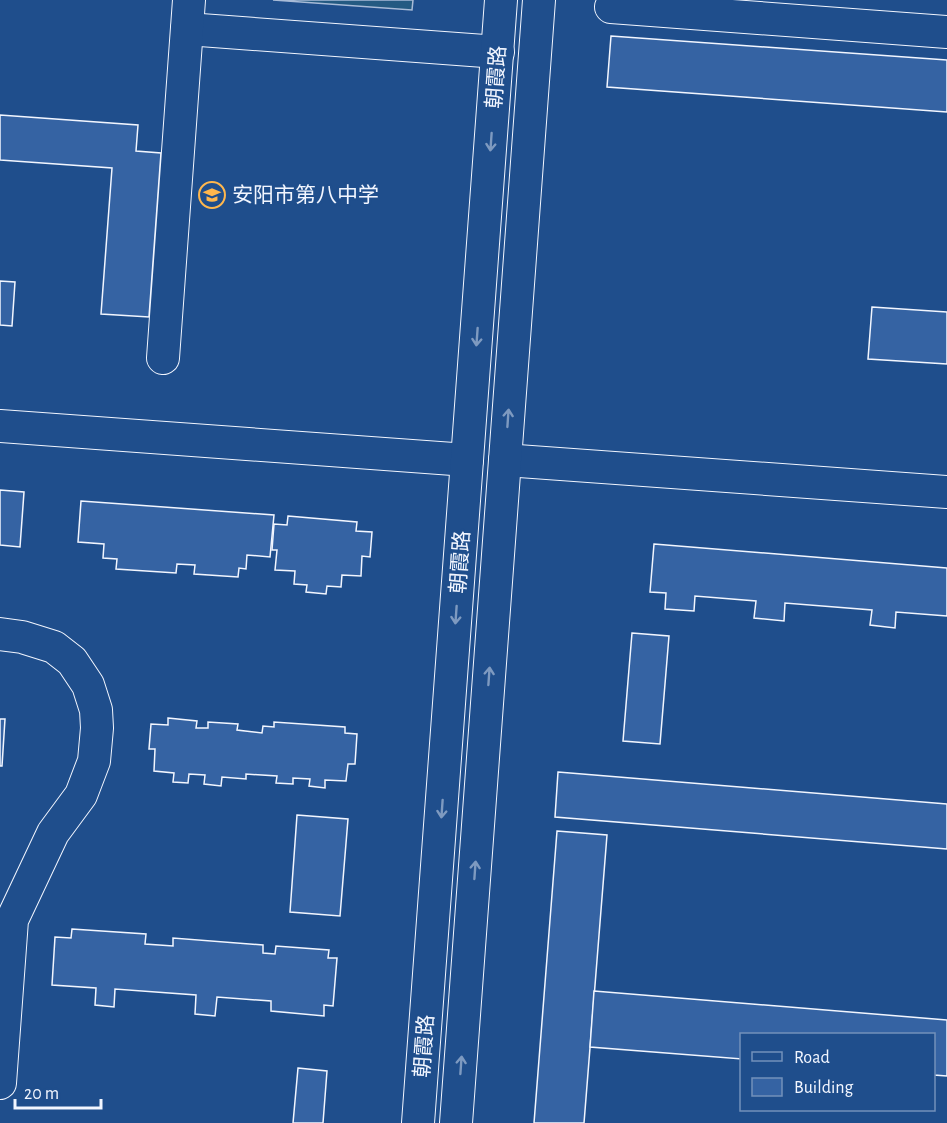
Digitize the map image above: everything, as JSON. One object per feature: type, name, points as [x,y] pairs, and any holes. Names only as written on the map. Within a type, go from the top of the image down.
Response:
[{"type":"street","name":"朝霞路","points":[[418,1123],[501,0]]},
{"type":"street","name":"朝霞路","points":[[456,1123],[539,0]]},
{"type":"street","points":[[611,7],[947,32]]},
{"type":"street","points":[[163,358],[188,14],[498,52]]},
{"type":"street","points":[[0,426],[467,460]]},
{"type":"street","points":[[506,460],[947,492]]},
{"type":"street","points":[[0,634],[54,647],[72,661],[88,685],[96,710],[97,728],[94,761],[81,795],[53,833],[12,920],[0,1083]]},
{"type":"shaded area","points":[[273,0],[413,0],[412,10]]},
{"type":"building","points":[[611,36],[947,60],[947,112],[607,87]]},
{"type":"building","points":[[0,115],[138,125],[136,151],[161,153],[149,317],[101,314],[112,168],[0,160]]},
{"type":"building","points":[[0,281],[15,282],[12,326],[0,325]]},
{"type":"building","points":[[872,307],[947,312],[947,364],[868,359]]},
{"type":"building","points":[[0,490],[24,492],[20,547],[0,545]]},
{"type":"building","points":[[81,501],[274,515],[270,557],[247,555],[246,569],[239,568],[238,577],[194,574],[195,565],[177,564],[176,573],[116,569],[117,559],[103,558],[104,544],[78,542]]},
{"type":"building","points":[[288,516],[357,522],[356,531],[372,532],[370,557],[362,556],[361,576],[342,575],[341,587],[327,586],[326,594],[306,592],[307,585],[294,584],[295,571],[275,570],[277,550],[272,550],[274,524],[287,525]]},
{"type":"building","points":[[654,544],[947,568],[947,616],[896,612],[895,628],[870,625],[872,610],[785,603],[784,621],[754,618],[756,601],[695,596],[694,611],[665,609],[666,593],[650,592]]},
{"type":"building","points":[[632,633],[669,636],[660,744],[623,741]]},
{"type":"building","points":[[168,718],[197,721],[196,728],[208,728],[208,722],[238,724],[237,730],[262,733],[263,726],[274,727],[274,722],[345,727],[345,733],[357,734],[355,764],[348,764],[346,781],[325,780],[325,788],[309,786],[310,779],[293,778],[293,784],[276,783],[277,776],[246,774],[246,779],[222,777],[221,786],[204,784],[205,775],[189,774],[188,783],[173,782],[174,773],[154,771],[155,749],[149,749],[151,724],[168,725]]},
{"type":"building","points":[[0,719],[5,719],[2,766],[0,766]]},
{"type":"building","points":[[558,772],[947,804],[947,849],[555,817]]},
{"type":"building","points":[[297,815],[348,819],[340,916],[290,912]]},
{"type":"building","points":[[557,831],[607,835],[584,1123],[534,1123]]},
{"type":"building","points":[[72,929],[146,934],[145,944],[173,946],[173,938],[263,945],[263,953],[275,954],[276,946],[329,950],[328,958],[337,958],[333,1006],[324,1005],[324,1016],[271,1011],[271,1001],[217,997],[215,1016],[195,1014],[196,995],[115,989],[114,1007],[95,1005],[96,988],[52,985],[55,937],[71,938]]},
{"type":"building","points":[[594,991],[947,1020],[947,1076],[935,1075],[935,1033],[740,1033],[740,1059],[590,1047]]},
{"type":"building","points":[[298,1068],[327,1071],[323,1123],[293,1123]]},
{"type":"place","name":"安阳市第八中学","points":[[212,195]]}]
